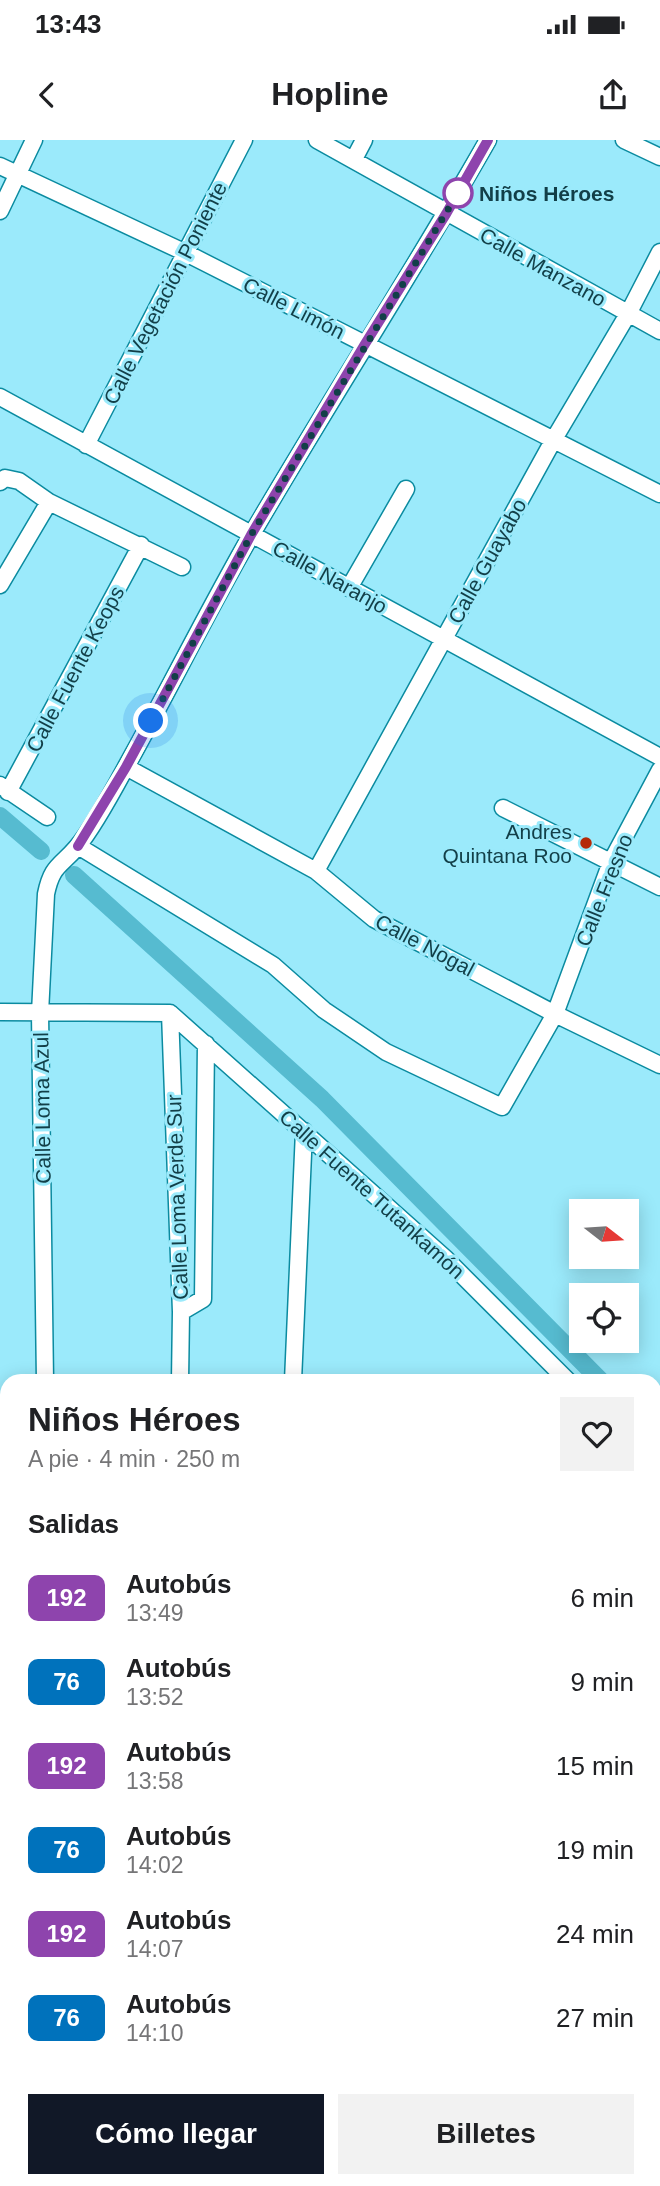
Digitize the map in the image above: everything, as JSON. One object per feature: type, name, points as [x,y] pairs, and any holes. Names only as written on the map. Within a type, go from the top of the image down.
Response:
[{"type":"street","points":[[0,211],[34,140]]},
{"type":"street","name":"Calle Vegetación Poniente","points":[[86,445],[244,140]]},
{"type":"street","name":"Calle Manzano","points":[[317,140],[660,331]]},
{"type":"street","points":[[354,159],[364,140]]},
{"type":"street","name":"Calle Loma Azul","points":[[45,1374],[40,1013],[49,878],[55,868],[78,846],[126,767],[251,535],[488,140]]},
{"type":"street","points":[[624,140],[660,158]]},
{"type":"street","name":"Calle Limón","points":[[0,166],[186,253],[660,494]]},
{"type":"street","name":"Calle Guayabo","points":[[316,871],[554,439],[628,314],[660,252]]},
{"type":"street","name":"Calle Naranjo","points":[[0,397],[660,757]]},
{"type":"street","points":[[2,480],[19,481],[48,502],[183,567]]},
{"type":"street","points":[[349,588],[406,489]]},
{"type":"street","points":[[0,585],[48,502]]},
{"type":"street","name":"Calle Fuente Keops","points":[[4,788],[141,545]]},
{"type":"street","name":"Calle Nogal","points":[[126,767],[316,871],[374,919],[555,1014],[660,1065]]},
{"type":"street","name":"Calle Fresno","points":[[78,846],[273,965],[324,1010],[386,1052],[502,1107],[555,1014],[611,862],[660,770]]},
{"type":"street","points":[[4,788],[47,817]]},
{"type":"street","points":[[503,808],[660,887]]},
{"type":"street","points":[[0,1012],[170,1013]]},
{"type":"street","name":"Calle Fuente Tutankamón","points":[[170,1013],[445,1258],[561,1374]]},
{"type":"street","name":"Calle Loma Verde Sur","points":[[170,1013],[181,1312],[180,1374]]},
{"type":"street","points":[[181,1312],[203,1299],[206,1044]]},
{"type":"street","points":[[293,1374],[304,1131]]},
{"type":"waterway","points":[[0,816],[41,851]]},
{"type":"waterway","points":[[74,875],[322,1099],[594,1374]]},
{"type":"bus line","name":"192","points":[[78,846],[126,767],[251,535],[488,140]]},
{"type":"place","name":"Niños Héroes","points":[[458,193]]},
{"type":"place","name":"Andres Quintana Roo","points":[[586,843]]},
{"type":"route","points":[[151,721],[251,535],[458,193]]}]
